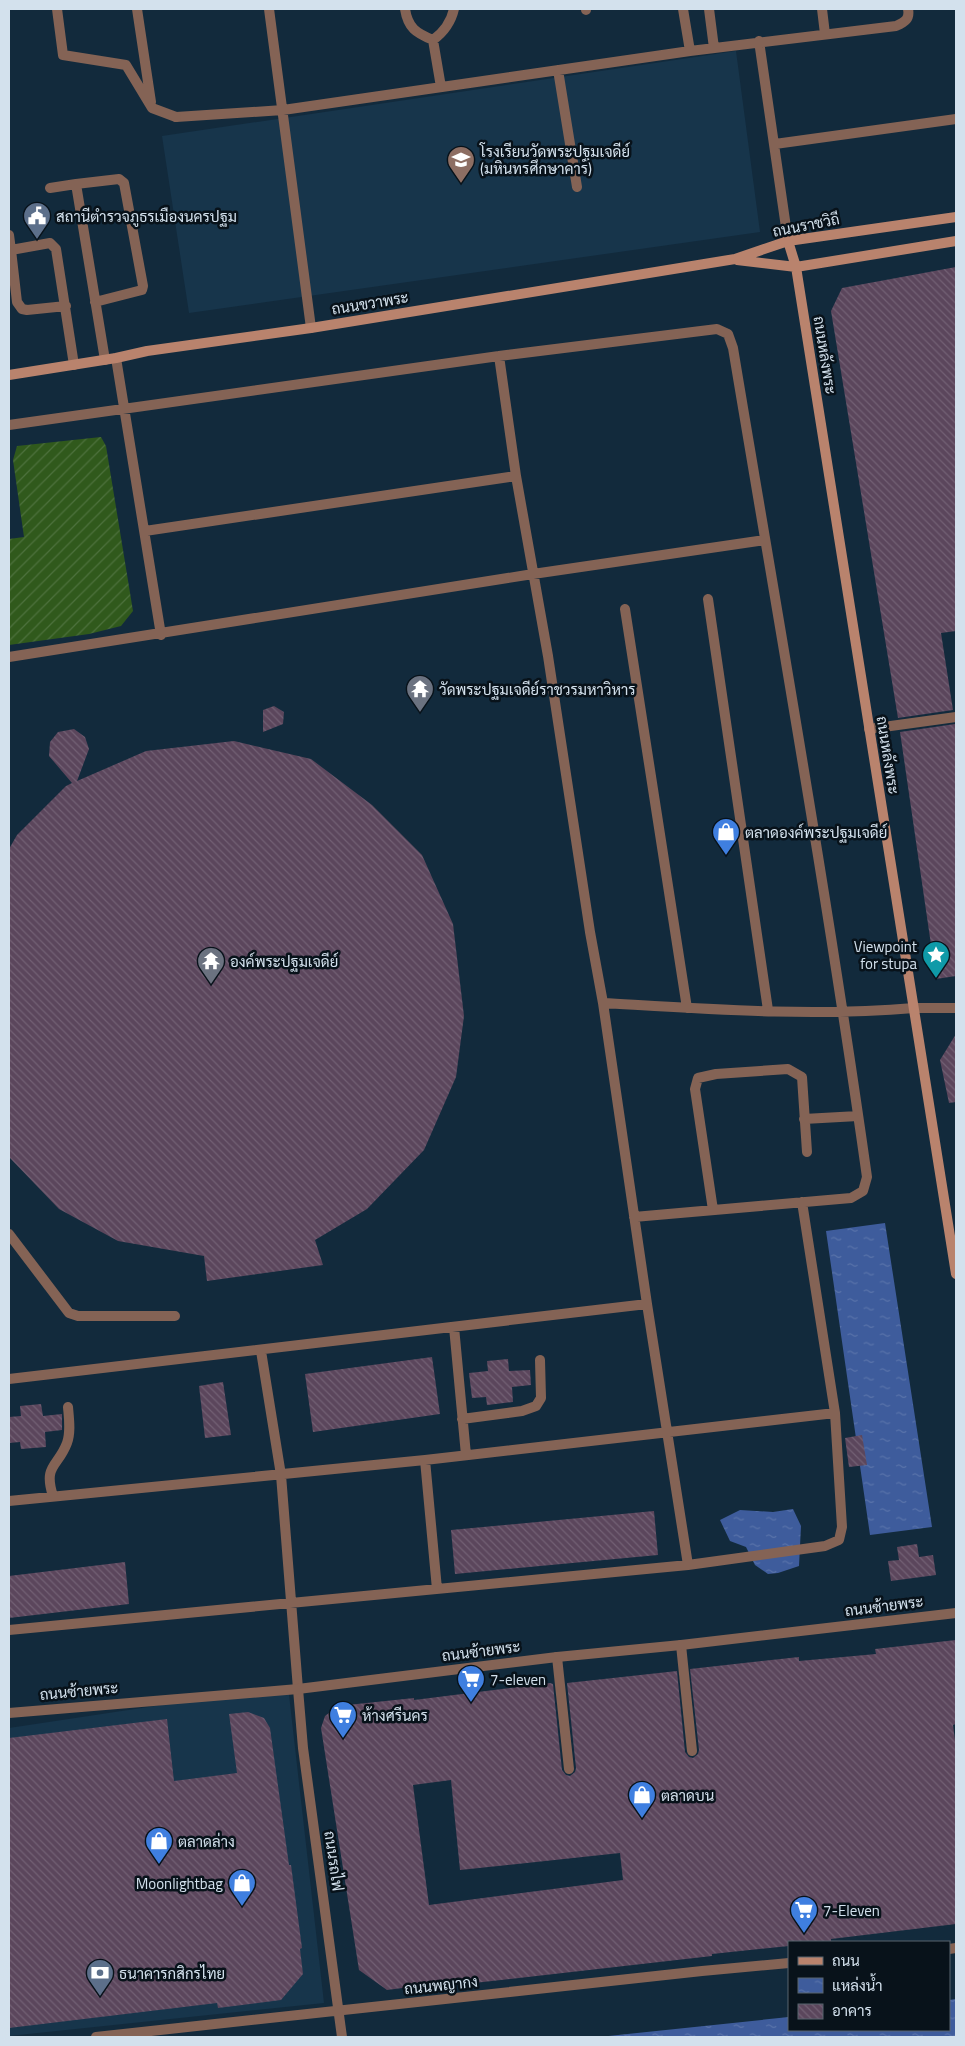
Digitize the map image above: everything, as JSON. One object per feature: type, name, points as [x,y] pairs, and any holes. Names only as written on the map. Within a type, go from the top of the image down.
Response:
[{"type":"main road","name":"ถนนราชวิถี","points":[[736,259],[788,241],[956,217]]},
{"type":"main road","name":"ถนนหลังพระ","points":[[788,241],[796,267],[956,1274]]},
{"type":"main road","points":[[736,259],[796,267],[956,241]]},
{"type":"main road","name":"ถนนขวาพระ","points":[[9,375],[105,360],[147,351],[312,328],[736,259]]},
{"type":"street","points":[[57,9],[63,55],[126,65],[152,108],[176,118],[283,110],[690,51],[896,26],[906,22],[909,15],[908,9]]},
{"type":"street","points":[[137,9],[152,108]]},
{"type":"street","points":[[269,9],[312,328]]},
{"type":"street","points":[[404,9],[409,24],[417,33],[433,40]]},
{"type":"street","points":[[433,40],[442,33],[454,9]]},
{"type":"street","points":[[683,9],[690,51]]},
{"type":"street","points":[[709,9],[714,48]]},
{"type":"street","points":[[822,9],[825,34]]},
{"type":"street","points":[[433,40],[441,87]]},
{"type":"street","points":[[759,42],[788,241]]},
{"type":"street","points":[[558,70],[577,187]]},
{"type":"street","points":[[775,144],[956,119]]},
{"type":"street","points":[[50,188],[122,180],[143,286],[142,290],[138,292],[95,302]]},
{"type":"street","points":[[76,184],[105,360]]},
{"type":"street","points":[[9,235],[17,302],[22,308],[27,310],[66,306]]},
{"type":"street","points":[[11,250],[41,243],[50,243],[56,249],[74,365]]},
{"type":"street","points":[[9,425],[499,356],[718,329],[728,334],[733,348],[843,1012],[867,1177],[863,1191],[851,1198],[634,1217]]},
{"type":"street","points":[[499,356],[516,476],[548,656],[590,932],[603,1003],[647,1304],[688,1565]]},
{"type":"street","points":[[116,358],[161,634]]},
{"type":"street","points":[[145,530],[516,476]]},
{"type":"street","points":[[9,658],[533,574],[765,540]]},
{"type":"street","points":[[708,599],[768,1010]]},
{"type":"street","points":[[625,609],[687,1008]]},
{"type":"street","points":[[869,729],[956,717]]},
{"type":"street","points":[[603,1003],[687,1008],[843,1012],[956,1008]]},
{"type":"street","points":[[713,1210],[695,1089],[698,1078],[716,1074],[788,1069],[802,1077],[807,1152]]},
{"type":"street","points":[[804,1118],[858,1116]]},
{"type":"street","points":[[9,1630],[688,1565],[825,1546],[839,1540],[842,1527],[835,1413],[802,1202]]},
{"type":"street","points":[[9,1234],[69,1313],[78,1316],[175,1316]]},
{"type":"street","points":[[9,1379],[261,1351],[647,1304]]},
{"type":"street","points":[[454,1327],[466,1455]]},
{"type":"street","name":"ถนนรถไฟ","points":[[261,1351],[280,1475],[303,1748],[342,2037]]},
{"type":"street","points":[[462,1419],[522,1411],[536,1406],[540,1398],[540,1360]]},
{"type":"street","points":[[53,1496],[49,1483],[52,1466],[68,1441],[68,1407]]},
{"type":"street","points":[[9,1501],[425,1460],[835,1413]]},
{"type":"street","points":[[425,1460],[437,1589]]},
{"type":"street","name":"ถนนซ้ายพระ","points":[[9,1712],[298,1689],[557,1657],[681,1645],[956,1613]]},
{"type":"street","points":[[681,1645],[692,1751]]},
{"type":"street","points":[[557,1657],[569,1770]]},
{"type":"street","name":"ถนนพญากง","points":[[96,2037],[788,1963]]},
{"type":"shaded area","name":"โรงเรียนวัดพระปฐมเจดีย์ (มหินทรศึกษาคาร)","points":[[736,51],[760,232],[189,313],[162,136]]},
{"type":"shaded area","name":"ตลาดล่าง","points":[[288,1686],[324,2003],[9,2036],[9,1728]]},
{"type":"green space","points":[[101,437],[106,446],[133,611],[121,626],[89,634],[9,645],[9,539],[24,537],[13,460],[17,446]]},
{"type":"water","points":[[885,1223],[932,1527],[870,1535],[826,1231]]},
{"type":"water","points":[[793,1509],[801,1526],[799,1566],[778,1573],[768,1574],[755,1565],[746,1547],[730,1541],[720,1520],[740,1510],[773,1512]]},
{"type":"water","points":[[956,1999],[956,2037],[599,2037],[788,2017],[788,2031],[950,2031],[950,2000]]},
{"type":"building","points":[[956,267],[956,631],[941,633],[953,710],[898,718],[831,311],[842,288]]},
{"type":"building","points":[[274,706],[284,712],[283,724],[263,732],[263,710]]},
{"type":"building","points":[[955,724],[956,976],[936,979],[900,732]]},
{"type":"building","points":[[74,729],[85,737],[89,749],[77,781],[146,751],[234,741],[311,759],[372,805],[422,855],[453,924],[464,1016],[456,1077],[424,1150],[367,1209],[315,1240],[323,1265],[207,1281],[204,1256],[118,1241],[59,1209],[9,1157],[9,849],[17,835],[66,786],[72,783],[49,756],[50,742],[58,732]]},
{"type":"building","points":[[956,1034],[956,1102],[949,1103],[940,1060]]},
{"type":"building","points":[[432,1357],[440,1414],[313,1432],[305,1374]]},
{"type":"building","points":[[508,1359],[509,1371],[530,1370],[531,1385],[512,1387],[513,1402],[487,1405],[486,1397],[472,1398],[469,1373],[488,1371],[487,1361]]},
{"type":"building","points":[[223,1382],[231,1435],[205,1438],[199,1386]]},
{"type":"building","points":[[41,1404],[43,1416],[62,1414],[62,1430],[45,1432],[46,1447],[21,1449],[20,1442],[9,1443],[9,1417],[21,1416],[20,1406]]},
{"type":"building","points":[[862,1435],[867,1465],[849,1467],[845,1438]]},
{"type":"building","points":[[654,1511],[658,1555],[455,1574],[451,1530]]},
{"type":"building","points":[[917,1544],[919,1557],[933,1555],[936,1575],[891,1581],[888,1561],[899,1560],[897,1547]]},
{"type":"building","points":[[125,1562],[129,1604],[9,1618],[9,1576]]},
{"type":"building","name":"ตลาดบน","points":[[956,1640],[956,1724],[953,1725],[956,1747],[956,1924],[831,1939],[831,1941],[788,1941],[788,1946],[465,1984],[464,1980],[387,1990],[359,1970],[321,1728],[325,1716],[338,1706],[414,1698],[414,1700],[550,1683],[553,1684],[562,1770],[566,1775],[570,1776],[575,1772],[576,1768],[567,1683],[677,1671],[685,1752],[689,1757],[693,1758],[698,1754],[699,1750],[690,1669],[799,1657],[799,1661],[876,1654],[875,1649]],"holes":[[[451,1780],[460,1870],[620,1853],[623,1880],[429,1905],[413,1785]]]},
{"type":"building","name":"ตลาดล่าง","points":[[248,1712],[264,1718],[270,1728],[289,1865],[291,1865],[302,1948],[300,1949],[303,1974],[281,2000],[218,2008],[217,2003],[9,2028],[9,1738],[167,1719],[174,1781],[237,1773],[229,1714]]},
{"type":"place","name":"โรงเรียนวัดพระปฐมเจดีย์ (มหินทรศึกษาคาร)","points":[[461,184]]},
{"type":"place","name":"สถานีตำรวจภูธรเมืองนครปฐม","points":[[37,240]]},
{"type":"place","name":"วัดพระปฐมเจดีย์ราชวรมหาวิหาร","points":[[420,713]]},
{"type":"place","name":"ตลาดองค์พระปฐมเจดีย์","points":[[726,856]]},
{"type":"place","name":"Viewpoint for stupa","points":[[936,979]]},
{"type":"place","name":"องค์พระปฐมเจดีย์","points":[[211,985]]},
{"type":"place","name":"7-eleven","points":[[471,1703]]},
{"type":"place","name":"ห้างศรีนคร","points":[[343,1739]]},
{"type":"place","name":"ตลาดบน","points":[[642,1819]]},
{"type":"place","name":"ตลาดล่าง","points":[[159,1865]]},
{"type":"place","name":"Moonlightbag","points":[[242,1907]]},
{"type":"place","name":"7-Eleven","points":[[804,1934]]},
{"type":"place","name":"ธนาคารกสิกรไทย","points":[[100,1997]]}]
